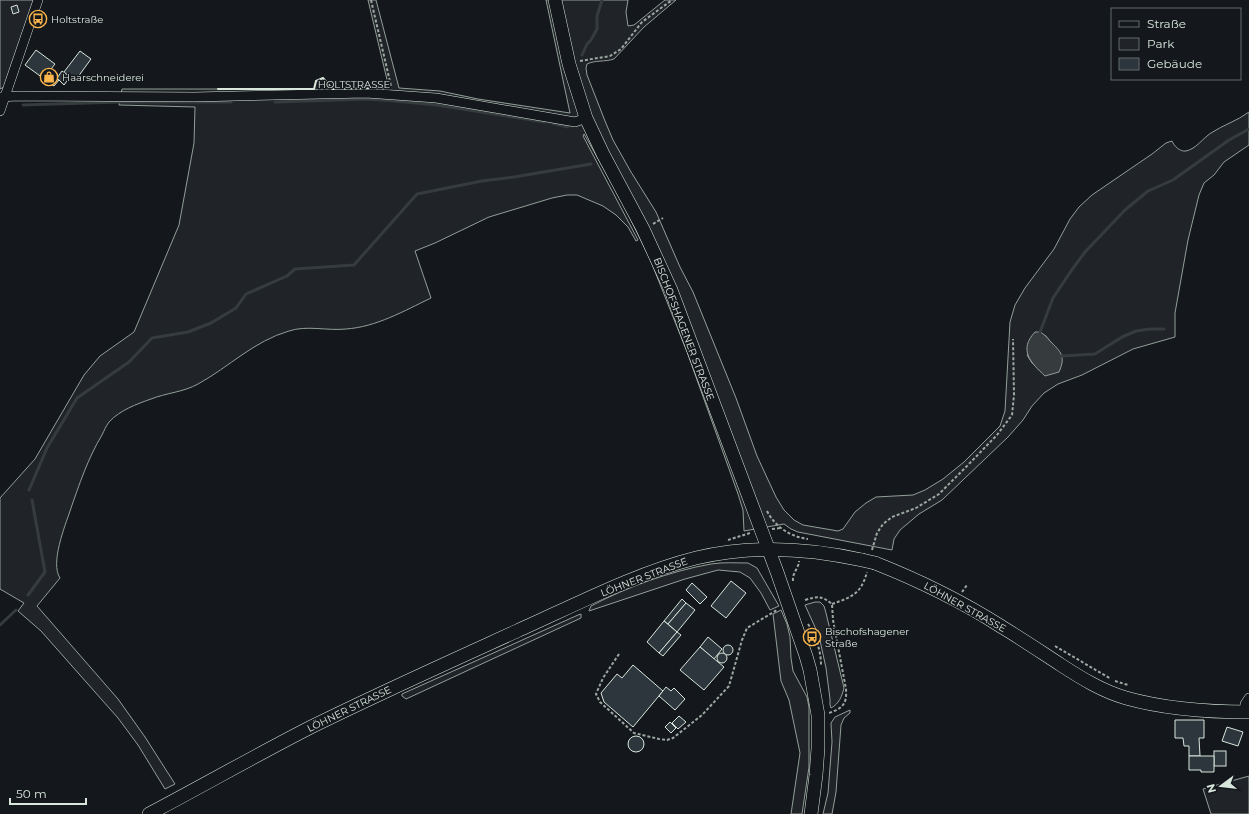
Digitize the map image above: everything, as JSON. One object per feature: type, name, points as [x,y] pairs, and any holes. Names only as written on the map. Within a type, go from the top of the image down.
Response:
[{"type":"main road","name":"BISCHOFSHAGENER STRASSE","points":[[555,0],[569,64],[586,118],[603,154],[640,223],[671,290],[806,656],[818,715],[818,748],[815,788],[811,814]]},
{"type":"main road","name":"LÖHNER STRASSE","points":[[149,814],[312,727],[397,686],[630,581],[697,558],[733,552],[800,550],[869,562],[917,581],[976,612],[1001,626],[1082,678],[1125,698],[1155,704],[1203,710],[1246,712]]},
{"type":"street","points":[[0,111],[3,97],[38,0]]},
{"type":"street","name":"HOLTSTRASSE","points":[[3,97],[195,97],[366,93],[436,98],[575,122],[586,118]]},
{"type":"street","points":[[1246,712],[1245,704],[1249,698]]},
{"type":"path","points":[[371,0],[392,95]]},
{"type":"path","points":[[569,64],[610,56],[621,49],[642,22],[672,0]]},
{"type":"path","points":[[832,604],[855,595],[862,588],[877,533],[883,524],[892,517],[916,508],[939,494],[997,435],[1012,415],[1014,394],[1013,339]]},
{"type":"path","points":[[781,528],[800,538]]},
{"type":"path","points":[[956,589],[962,593]]},
{"type":"path","points":[[806,600],[817,597],[826,599],[832,604],[833,620],[847,698],[838,710],[826,714]]},
{"type":"path","points":[[619,654],[599,686],[596,694],[600,702],[634,732],[667,740],[673,738],[702,715],[729,686],[742,640],[748,628],[776,610]]},
{"type":"path","points":[[1055,646],[1112,680],[1130,686]]},
{"type":"green space","points":[[0,0],[34,0],[4,87],[0,89]]},
{"type":"green space","points":[[368,0],[376,0],[399,88],[440,91],[478,99],[570,113],[546,0],[628,0],[626,12],[628,26],[634,25],[665,0],[676,0],[644,27],[614,59],[587,64],[587,75],[613,140],[656,212],[680,267],[693,292],[736,398],[757,456],[776,497],[784,510],[794,520],[803,525],[838,531],[843,529],[855,512],[876,497],[913,495],[925,490],[943,479],[964,462],[1000,426],[1005,411],[1010,322],[1015,305],[1025,288],[1054,249],[1070,219],[1079,207],[1092,195],[1166,143],[1172,141],[1179,150],[1190,150],[1211,133],[1249,112],[1249,145],[1224,162],[1214,175],[1204,183],[1199,195],[1188,240],[1175,313],[1175,337],[1133,349],[1082,375],[1058,384],[1044,393],[1008,437],[942,500],[919,514],[900,530],[894,539],[892,550],[798,532],[784,524],[744,531],[743,510],[738,494],[687,352],[650,259],[619,196],[584,134],[583,136],[638,240],[636,241],[628,227],[616,215],[603,206],[577,195],[552,198],[489,217],[415,251],[431,298],[390,318],[357,328],[303,328],[276,335],[264,341],[198,384],[187,389],[134,405],[118,414],[108,424],[92,453],[84,472],[59,544],[57,554],[57,571],[60,578],[37,606],[118,699],[145,737],[175,784],[165,789],[138,745],[118,718],[41,631],[18,611],[24,603],[0,589],[0,498],[35,459],[84,375],[100,356],[134,332],[179,225],[194,143],[195,107],[119,105],[122,89],[314,89],[316,81],[323,78],[332,89],[389,88]],"holes":[[[1045,335],[1049,340],[1040,371],[1027,355]]]},
{"type":"green space","points":[[748,563],[757,568],[779,606],[770,610],[761,593],[750,578],[740,572],[718,570],[685,579],[589,611],[591,606],[605,599],[634,586],[665,575],[711,564]]},
{"type":"green space","points":[[820,602],[824,606],[844,688],[840,700],[831,708],[826,668],[819,636],[805,605]]},
{"type":"green space","points":[[781,610],[787,624],[790,637],[793,671],[807,697],[809,707],[809,767],[802,814],[791,814],[800,753],[789,700],[781,681],[773,614]]},
{"type":"green space","points":[[581,614],[581,618],[406,699],[402,696],[402,694]]},
{"type":"green space","points":[[850,710],[850,713],[844,718],[841,725],[836,792],[832,814],[823,814],[828,793],[832,742],[831,723],[835,717]]},
{"type":"green space","points":[[1249,776],[1249,814],[1211,814],[1203,789]]},
{"type":"shaded area","points":[[1035,332],[1040,332],[1044,335],[1060,351],[1062,362],[1059,372],[1045,376],[1028,356],[1027,345]]},
{"type":"building","points":[[17,5],[19,12],[13,14],[11,7]]},
{"type":"building","points":[[36,50],[55,64],[51,69],[56,72],[53,76],[59,80],[54,86],[25,65]]},
{"type":"building","points":[[80,51],[91,59],[75,81],[64,72]]},
{"type":"building","points":[[62,71],[70,77],[64,85],[57,78]]},
{"type":"building","points":[[731,581],[746,593],[726,618],[711,606]]},
{"type":"building","points":[[692,583],[707,597],[700,604],[686,590]]},
{"type":"building","points":[[682,599],[686,603],[668,624],[664,621]]},
{"type":"building","points":[[686,603],[695,610],[677,632],[668,624]]},
{"type":"building","points":[[664,621],[677,632],[659,653],[647,642]]},
{"type":"building","points":[[677,632],[681,635],[663,656],[659,653]]},
{"type":"building","points":[[708,637],[722,649],[714,659],[700,647]]},
{"type":"building","points":[[728,645],[733,650],[728,655],[723,650]]},
{"type":"building","points":[[700,647],[724,667],[704,690],[680,670]]},
{"type":"building","points":[[722,653],[727,658],[722,663],[717,658]]},
{"type":"building","points":[[633,665],[663,691],[633,727],[604,702],[601,693],[617,674],[622,678]]},
{"type":"building","points":[[666,687],[671,691],[674,688],[685,699],[675,710],[659,696]]},
{"type":"building","points":[[679,716],[686,722],[678,729],[672,723]]},
{"type":"building","points":[[1175,720],[1204,720],[1204,738],[1199,738],[1200,756],[1189,756],[1189,746],[1184,746],[1183,738],[1175,738]]},
{"type":"building","points":[[670,722],[676,728],[671,733],[665,727]]},
{"type":"building","points":[[1227,727],[1243,732],[1238,746],[1222,741]]},
{"type":"building","points":[[636,736],[642,738],[644,744],[642,750],[636,752],[630,750],[628,744],[630,738]]},
{"type":"building","points":[[1214,751],[1226,751],[1226,766],[1214,766]]},
{"type":"building","points":[[1189,756],[1214,756],[1214,772],[1189,770]]},
{"type":"waterway","points":[[582,55],[597,29],[597,16],[602,0]]},
{"type":"waterway","points":[[275,102],[368,99],[437,105],[545,122]]},
{"type":"waterway","points":[[23,105],[120,102],[231,102]]},
{"type":"waterway","points":[[552,123],[568,127]]},
{"type":"waterway","points":[[1040,332],[1053,298],[1071,271],[1085,252],[1125,210],[1148,191],[1173,180],[1229,140],[1249,129]]},
{"type":"waterway","points":[[29,490],[47,448],[77,398],[129,362],[152,338],[188,332],[211,323],[236,308],[246,294],[287,276],[295,269],[354,265],[417,194],[482,181],[591,164]]},
{"type":"waterway","points":[[1062,356],[1095,354],[1122,337],[1136,331],[1164,329]]},
{"type":"waterway","points":[[28,595],[45,572],[32,500]]},
{"type":"waterway","points":[[0,625],[16,610]]},
{"type":"wall","points":[[218,89],[314,89],[316,81],[323,78],[332,89],[389,88]]},
{"type":"place","name":"Holtstraße","points":[[38,19]]},
{"type":"place","name":"Haarschneiderei","points":[[49,77]]},
{"type":"place","name":"Bischofshagener Straße","points":[[812,637]]}]
